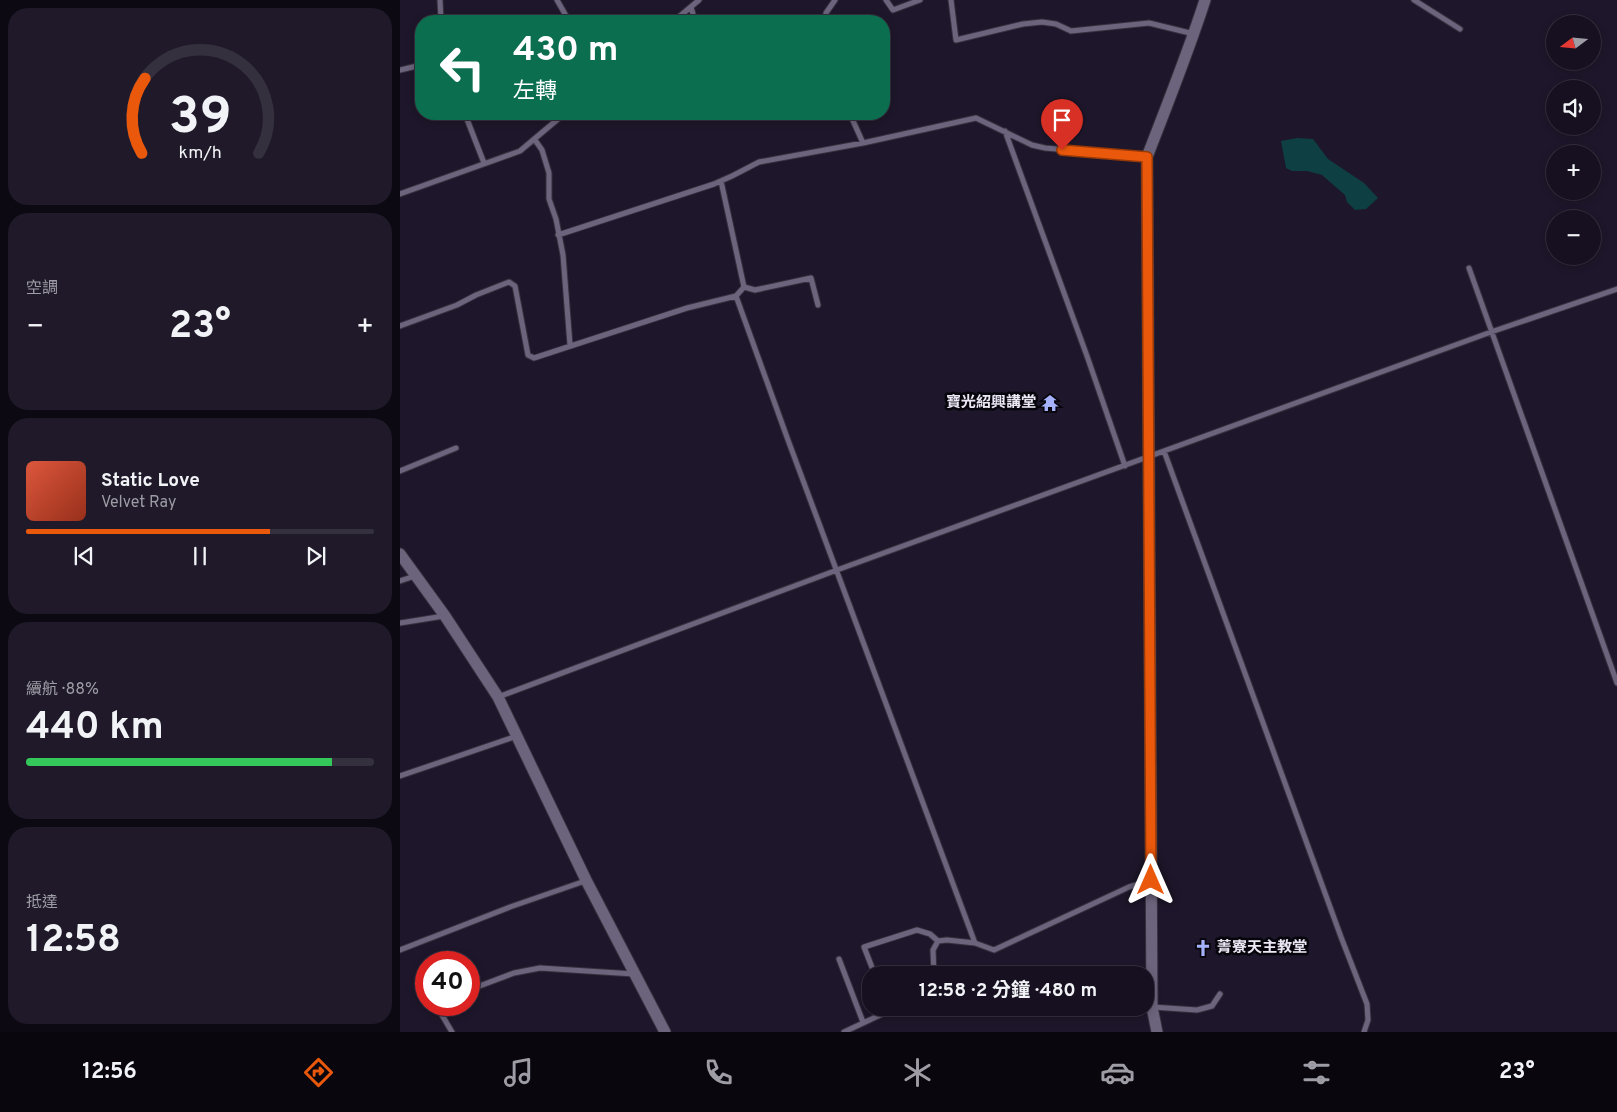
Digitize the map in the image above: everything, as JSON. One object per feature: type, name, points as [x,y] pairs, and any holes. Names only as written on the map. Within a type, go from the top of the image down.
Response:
[{"type":"street","points":[[1152,966],[1147,157],[1205,0]]},
{"type":"street","points":[[400,554],[445,616],[498,696],[586,880],[665,1032]]},
{"type":"street","points":[[1153,1016],[1156,1032]]},
{"type":"lane","points":[[440,0],[441,15]]},
{"type":"lane","points":[[557,0],[566,15]]},
{"type":"lane","points":[[681,15],[699,0]]},
{"type":"lane","points":[[826,15],[833,0]]},
{"type":"lane","points":[[886,0],[893,10],[920,0]]},
{"type":"lane","points":[[951,0],[956,40],[1023,24],[1042,22],[1056,24],[1071,31],[1149,22],[1194,34]]},
{"type":"lane","points":[[1414,0],[1460,29]]},
{"type":"lane","points":[[691,7],[693,15]]},
{"type":"lane","points":[[400,70],[415,66]]},
{"type":"lane","points":[[558,235],[721,181],[759,162],[864,143],[976,118],[1032,145],[1045,148],[1147,157]]},
{"type":"lane","points":[[467,120],[484,163]]},
{"type":"lane","points":[[400,194],[520,151],[557,120]]},
{"type":"lane","points":[[853,120],[864,143]]},
{"type":"lane","points":[[1005,131],[1125,466]]},
{"type":"lane","points":[[535,140],[542,150],[549,173],[549,199],[556,219],[563,255],[570,345]]},
{"type":"lane","points":[[721,181],[744,287]]},
{"type":"lane","points":[[1469,268],[1617,683]]},
{"type":"lane","points":[[744,287],[755,290],[811,278],[818,305]]},
{"type":"lane","points":[[400,326],[457,306],[476,295],[510,282],[515,286],[528,355],[534,358],[687,308],[736,296],[744,287]]},
{"type":"lane","points":[[498,696],[837,570],[1491,332],[1617,289]]},
{"type":"lane","points":[[736,296],[975,943]]},
{"type":"lane","points":[[400,471],[456,448]]},
{"type":"lane","points":[[1164,451],[1367,1004],[1368,1020],[1364,1032]]},
{"type":"lane","points":[[400,581],[416,576]]},
{"type":"lane","points":[[400,624],[445,616]]},
{"type":"lane","points":[[400,776],[517,736]]},
{"type":"lane","points":[[400,950],[510,906],[586,880]]},
{"type":"lane","points":[[871,966],[864,947],[917,930],[930,934],[938,941],[975,943],[994,950],[1129,886],[1151,880]]},
{"type":"lane","points":[[934,966],[933,950],[938,941]]},
{"type":"lane","points":[[839,959],[863,1022]]},
{"type":"lane","points":[[480,986],[514,973],[540,968],[635,974]]},
{"type":"lane","points":[[1154,1007],[1197,1010],[1212,1006],[1220,994]]},
{"type":"lane","points":[[443,1016],[452,1032]]},
{"type":"lane","points":[[844,1032],[877,1016]]},
{"type":"shaded area","points":[[1297,138],[1313,139],[1328,159],[1364,183],[1378,198],[1366,209],[1355,210],[1347,202],[1345,195],[1322,175],[1307,171],[1292,171],[1286,168],[1281,141]]},
{"type":"place","name":"寶光紹興講堂","points":[[1050,403]]},
{"type":"place","name":"菁寮天主教堂","points":[[1203,948]]},
{"type":"route","points":[[1062,150],[1147,157],[1151,880]]}]
